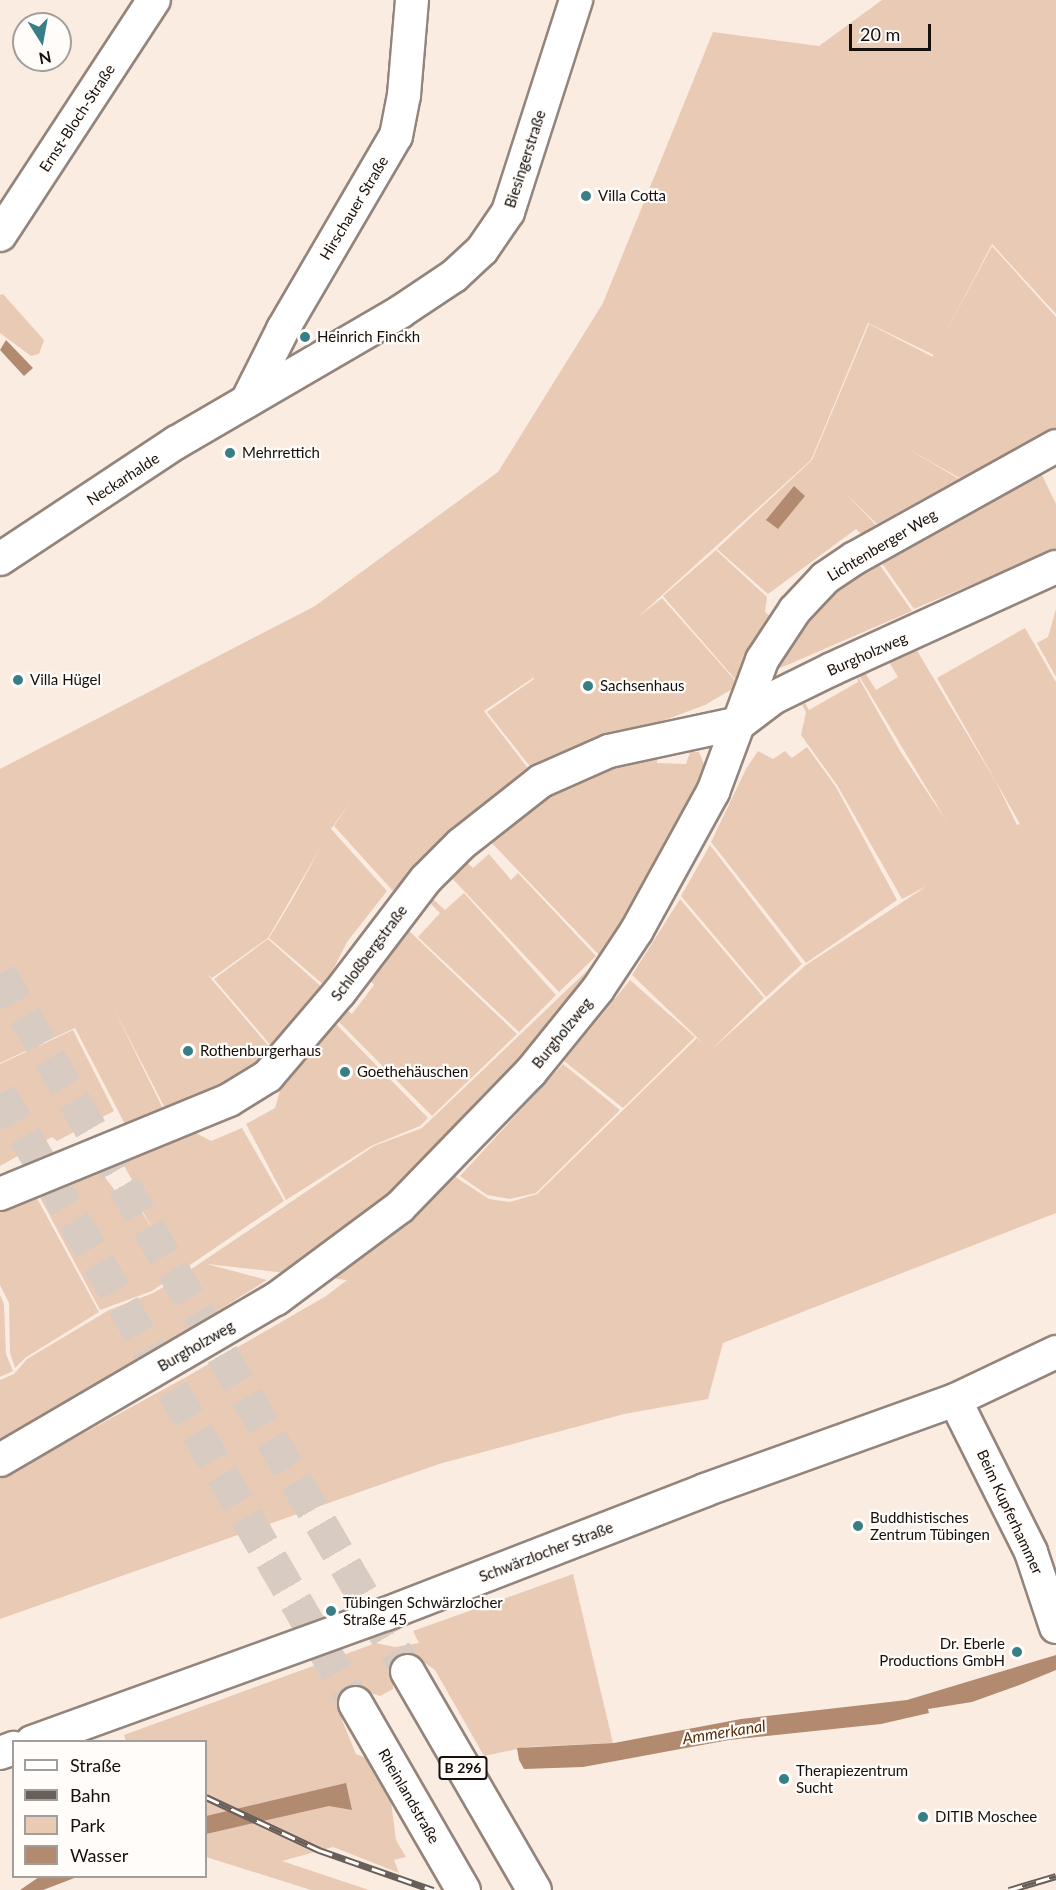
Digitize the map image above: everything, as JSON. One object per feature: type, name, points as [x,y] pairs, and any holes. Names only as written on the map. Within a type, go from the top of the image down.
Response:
[{"type":"main road","name":"B 296","points":[[407,1671],[527,1878]]},
{"type":"main road","name":"Rheinlandstraße","points":[[355,1703],[457,1879]]},
{"type":"street","name":"Ernst-Bloch-Straße","points":[[0,235],[154,0]]},
{"type":"street","name":"Hirschauer Straße","points":[[247,401],[283,329],[396,136],[404,95],[412,0]]},
{"type":"street","name":"Biesingerstraße","points":[[247,401],[400,312],[454,276],[482,250],[508,212],[576,0]]},
{"type":"street","name":"Neckarhalde","points":[[0,559],[247,401]]},
{"type":"street","name":"Lichtenberger Weg","points":[[740,723],[753,678],[770,644],[825,578],[911,525],[1056,447]]},
{"type":"street","name":"Burgholzweg","points":[[0,1460],[276,1299],[400,1207],[530,1073],[598,989],[681,855],[713,792],[740,723],[773,698],[1056,567]]},
{"type":"street","name":"Schloßbergstraße","points":[[0,1194],[229,1100],[268,1076],[321,1015],[426,879],[461,844],[541,781],[609,751],[740,723]]},
{"type":"street","name":"Schwärzlocher Straße","points":[[38,1740],[386,1614],[705,1490],[956,1400],[1056,1352]]},
{"type":"street","name":"Beim Kupferhammer","points":[[956,1400],[1031,1552],[1056,1627]]},
{"type":"green space","points":[[882,0],[1056,0],[1056,314],[992,244],[934,355],[868,323],[811,460],[638,617],[662,598],[739,685],[705,705],[532,769],[487,712],[534,679],[523,663],[533,678],[484,711],[530,771],[444,837],[393,891],[334,826],[351,801],[331,829],[387,891],[347,942],[325,986],[269,938],[322,845],[268,938],[212,978],[208,975],[277,1056],[170,1118],[114,1009],[168,1119],[129,1132],[75,1028],[0,1063],[0,769],[315,606],[498,472],[603,303],[713,32],[819,46]]},
{"type":"green space","points":[[992,246],[1056,317],[1056,429],[963,480],[905,447],[959,479],[877,524],[845,493],[876,525],[861,534],[856,529],[768,594],[717,549],[812,460],[869,324],[933,357]]},
{"type":"green space","points":[[3,294],[44,340],[39,354],[31,356],[0,333],[0,295]]},
{"type":"green space","points":[[1041,473],[1056,504],[1056,549],[914,609],[879,559]]},
{"type":"green space","points":[[716,550],[767,597],[765,612],[779,624],[761,651],[735,679],[663,596]]},
{"type":"green space","points":[[877,561],[912,611],[778,669],[777,663],[823,596]]},
{"type":"green space","points":[[1056,609],[1056,677],[1037,643],[1048,637]]},
{"type":"green space","points":[[1025,628],[1056,682],[1056,1213],[723,1343],[708,1399],[624,1414],[439,1464],[0,1619],[0,1479],[188,1376],[326,1296],[347,1280],[207,1264],[267,1280],[0,1447],[0,1380],[14,1374],[27,1359],[109,1310],[153,1293],[172,1282],[374,1146],[422,1128],[592,966],[547,1030],[435,1151],[457,1178],[489,1199],[510,1202],[537,1194],[697,1038],[705,1045],[632,975],[680,899],[764,998],[711,1050],[806,965],[927,886],[902,899],[837,785],[801,735],[806,712],[802,705],[805,703],[809,710],[858,682],[857,675],[900,751],[947,822],[858,674],[864,671],[876,690],[898,677],[889,662],[916,649],[996,782],[1017,825],[1020,824],[937,678]]},
{"type":"green space","points":[[807,747],[836,787],[897,900],[806,963],[711,842],[746,769],[758,751],[773,759],[785,751],[792,758]]},
{"type":"green space","points":[[690,752],[699,752],[704,764],[693,794],[616,935],[599,955],[488,839],[543,797],[644,755],[657,755],[657,763],[686,764]]},
{"type":"green space","points":[[710,845],[802,964],[766,997],[681,896]]},
{"type":"green space","points":[[489,854],[511,880],[518,873],[596,956],[559,992],[450,876],[465,861],[473,868]]},
{"type":"green space","points":[[464,893],[556,995],[519,1032],[418,937],[440,913],[429,902],[432,898],[445,910]]},
{"type":"green space","points":[[405,927],[517,1034],[432,1116],[337,1020],[345,1009],[352,1014],[374,985],[366,975]]},
{"type":"green space","points":[[268,939],[325,990],[279,1055],[214,979]]},
{"type":"green space","points":[[630,980],[695,1037],[623,1108],[564,1061]]},
{"type":"green space","points":[[334,1022],[428,1118],[420,1126],[371,1146],[286,1200],[246,1124],[275,1108],[282,1083],[306,1061]]},
{"type":"green space","points":[[73,1030],[114,1111],[57,1141],[52,1137],[0,1166],[0,1064]]},
{"type":"green space","points":[[563,1064],[620,1110],[536,1193],[510,1199],[487,1195],[460,1176]]},
{"type":"green space","points":[[242,1128],[284,1201],[152,1291],[100,1310],[36,1190],[96,1166],[121,1198],[129,1192],[163,1245],[133,1196],[139,1192],[119,1157],[194,1132],[211,1141]]},
{"type":"green space","points":[[33,1191],[99,1312],[25,1358],[15,1368],[10,1353],[9,1303],[0,1285],[0,1204]]},
{"type":"green space","points":[[0,1295],[4,1304],[6,1354],[13,1371],[0,1377]]},
{"type":"green space","points":[[573,1574],[613,1743],[527,1747],[484,1756],[435,1670],[422,1661],[412,1660],[393,1675],[393,1689],[380,1696],[359,1689],[341,1712],[356,1754],[369,1759],[391,1801],[396,1840],[406,1857],[394,1860],[399,1873],[333,1847],[282,1861],[369,1890],[311,1890],[207,1857],[207,1740],[126,1740],[124,1735],[376,1643],[395,1647],[419,1643],[413,1631]]},
{"type":"water","points":[[6,340],[33,368],[24,376],[0,350]]},
{"type":"water","points":[[794,486],[805,496],[778,529],[766,520]]},
{"type":"water","name":"Ammerkanal","points":[[1056,1655],[1056,1670],[1022,1684],[972,1702],[928,1709],[929,1713],[881,1724],[729,1740],[583,1767],[524,1769],[519,1760],[517,1748],[614,1743],[741,1719],[907,1700]]},
{"type":"water","points":[[346,1783],[352,1810],[329,1806],[207,1834],[207,1816]]},
{"type":"water","points":[[38,1878],[74,1878],[43,1890],[20,1890]]},
{"type":"tunnel","points":[[0,973],[407,1671]]},
{"type":"tunnel","points":[[0,1093],[355,1703]]},
{"type":"railway","points":[[207,1797],[319,1850],[433,1890]]},
{"type":"railway","points":[[1009,1890],[1056,1876]]},
{"type":"place","name":"Villa Cotta","points":[[586,196]]},
{"type":"place","name":"Heinrich Finckh","points":[[305,337]]},
{"type":"place","name":"Mehrrettich","points":[[230,453]]},
{"type":"place","name":"Villa Hügel","points":[[18,680]]},
{"type":"place","name":"Sachsenhaus","points":[[588,686]]},
{"type":"place","name":"Rothenburgerhaus","points":[[188,1051]]},
{"type":"place","name":"Goethehäuschen","points":[[345,1072]]},
{"type":"place","name":"Buddhistisches Zentrum Tübingen","points":[[858,1526]]},
{"type":"place","name":"Tübingen Schwärzlocher Straße 45","points":[[331,1611]]},
{"type":"place","name":"Dr. Eberle Productions GmbH","points":[[1017,1652]]},
{"type":"place","name":"Therapiezentrum Sucht","points":[[784,1779]]},
{"type":"place","name":"DITIB Moschee","points":[[923,1817]]}]
